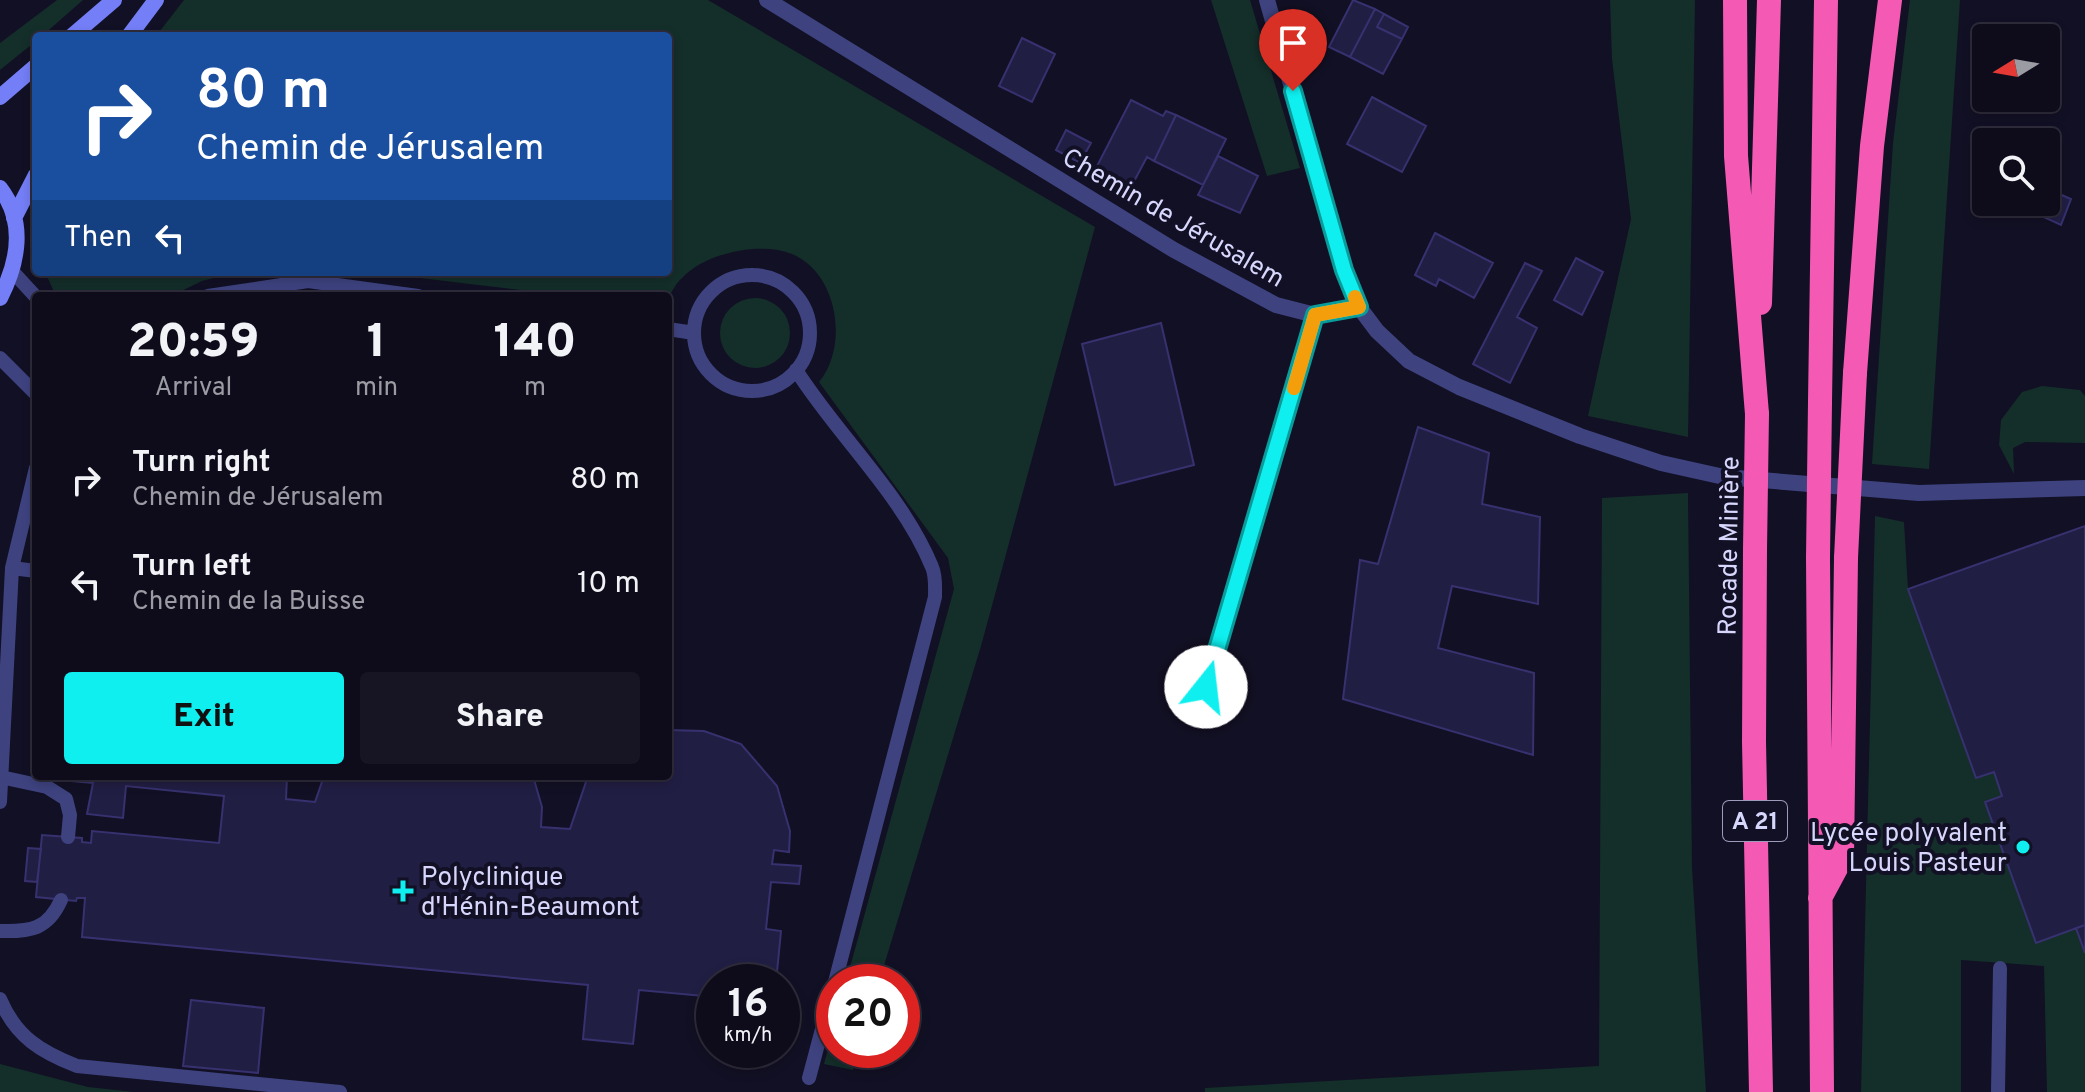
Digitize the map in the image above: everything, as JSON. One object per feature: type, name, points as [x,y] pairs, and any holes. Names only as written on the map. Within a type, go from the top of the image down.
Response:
[{"type":"highway","points":[[1735,0],[1736,156],[1757,414]]},
{"type":"highway","name":"Rocade Minière","points":[[1761,1092],[1754,742],[1755,550],[1769,0]]},
{"type":"highway","name":"A 21","points":[[1822,1092],[1818,558],[1826,0]]},
{"type":"highway","points":[[1819,900],[1842,857],[1846,558],[1855,373],[1872,146],[1890,0]]},
{"type":"main road","points":[[77,32],[114,0]]},
{"type":"main road","points":[[132,32],[156,0]]},
{"type":"main road","points":[[0,97],[32,69]]},
{"type":"main road","points":[[14,218],[32,183]]},
{"type":"main road","points":[[0,188],[14,218],[18,245],[13,272],[0,298]]},
{"type":"street","name":"Chemin de Jérusalem","points":[[767,0],[1174,250],[1276,305],[1315,315],[1359,307]]},
{"type":"street","points":[[1267,0],[1344,270],[1359,307],[1377,331],[1409,361],[1459,387],[1580,436],[1661,463],[1724,477],[1919,493],[2085,488]]},
{"type":"lane","points":[[13,272],[32,293]]},
{"type":"lane","points":[[743,276],[771,278],[788,287],[800,301],[808,318],[810,336],[806,354],[796,370],[781,383],[763,390],[743,390],[723,384],[708,371],[698,354],[694,333],[704,299],[717,286],[743,276]]},
{"type":"lane","points":[[235,292],[308,281],[377,292]]},
{"type":"lane","points":[[1206,687],[1315,315]]},
{"type":"lane","points":[[672,330],[694,333]]},
{"type":"lane","points":[[0,358],[32,390]]},
{"type":"lane","points":[[796,370],[820,408],[893,500],[934,570],[935,597],[839,964]]},
{"type":"lane","points":[[0,802],[12,568],[32,485]]},
{"type":"lane","points":[[12,568],[32,570]]},
{"type":"lane","points":[[1,777],[47,787],[66,799],[70,815],[68,837]]},
{"type":"lane","points":[[0,931],[20,932],[37,927],[53,918],[61,900]]},
{"type":"lane","points":[[1998,1092],[2000,968]]},
{"type":"lane","points":[[0,999],[26,1040],[47,1055],[77,1066],[340,1092]]},
{"type":"lane","points":[[809,1078],[816,1051]]},
{"type":"green space","points":[[57,0],[83,0],[47,32],[32,32],[32,44],[0,70],[0,43]]},
{"type":"green space","points":[[184,0],[708,0],[1095,227],[981,646],[884,964],[851,964],[954,589],[948,558],[819,382],[834,349],[836,331],[829,293],[820,277],[808,263],[792,254],[765,249],[734,252],[704,262],[680,280],[672,292],[538,292],[404,276],[672,276],[672,32],[159,32]]},
{"type":"green space","points":[[1211,0],[1250,0],[1300,168],[1267,176]]},
{"type":"green space","points":[[1610,0],[1695,0],[1688,437],[1588,416],[1631,219],[1612,59]]},
{"type":"green space","points":[[1910,0],[1960,0],[1929,469],[1872,464],[1893,143]]},
{"type":"green space","points":[[47,276],[221,276],[179,292],[54,292]]},
{"type":"green space","points":[[762,298],[784,313],[790,333],[788,347],[780,358],[769,366],[748,368],[730,358],[722,347],[720,326],[730,308],[741,300]]},
{"type":"green space","points":[[2042,386],[2080,390],[2085,396],[2085,443],[2025,442],[2013,448],[2014,474],[1999,445],[2001,420],[2022,392]]},
{"type":"green space","points":[[1688,493],[1692,868],[1706,1092],[1205,1092],[1205,1088],[1599,1066],[1602,498]]},
{"type":"green space","points":[[1875,516],[1904,522],[1908,589],[1976,777],[1994,772],[2002,796],[1985,802],[2036,943],[2076,928],[2085,953],[2085,1092],[2047,1092],[2044,966],[1961,960],[1961,1092],[1861,1092]]},
{"type":"green space","points":[[0,1064],[88,1087],[134,1092],[0,1092]]},
{"type":"building","points":[[1353,0],[1375,9],[1350,57],[1329,47]]},
{"type":"building","points":[[1375,9],[1384,14],[1377,27],[1402,39],[1383,74],[1350,57]]},
{"type":"building","points":[[1384,14],[1408,27],[1402,39],[1377,27]]},
{"type":"building","points":[[1022,38],[1055,54],[1032,102],[999,86]]},
{"type":"building","points":[[1372,97],[1426,126],[1402,172],[1347,144]]},
{"type":"building","points":[[1131,100],[1163,116],[1166,111],[1176,115],[1154,161],[1147,157],[1130,189],[1095,170]]},
{"type":"building","points":[[1176,115],[1226,139],[1203,185],[1154,161]]},
{"type":"building","points":[[1066,130],[1091,143],[1080,163],[1056,150]]},
{"type":"building","points":[[1218,156],[1258,176],[1240,213],[1198,195]]},
{"type":"building","points":[[2060,194],[2071,199],[2061,225],[2041,216],[2060,216]]},
{"type":"building","points":[[1435,233],[1493,263],[1474,298],[1439,279],[1436,286],[1415,275]]},
{"type":"building","points":[[1576,258],[1603,272],[1582,315],[1554,300]]},
{"type":"building","points":[[1525,263],[1542,271],[1517,317],[1537,328],[1510,383],[1473,364]]},
{"type":"building","points":[[1161,323],[1194,465],[1115,485],[1082,344]]},
{"type":"building","points":[[1418,427],[1489,453],[1482,504],[1540,517],[1538,604],[1452,586],[1438,648],[1534,673],[1533,755],[1343,699],[1360,560],[1378,564]]},
{"type":"building","name":"Lycée polyvalent Louis Pasteur","points":[[2085,526],[2085,925],[2036,943],[1985,802],[2002,796],[1994,772],[1976,778],[1908,589]]},
{"type":"building","name":"Polyclinique d'Hénin-Beaumont","points":[[672,730],[704,731],[741,744],[777,786],[790,831],[789,852],[774,850],[772,864],[801,866],[799,884],[771,882],[766,929],[781,931],[778,964],[696,964],[696,995],[639,990],[633,1044],[583,1039],[588,985],[82,937],[85,898],[77,898],[76,901],[36,897],[42,835],[82,838],[82,842],[91,843],[92,831],[219,843],[224,796],[126,786],[123,818],[87,814],[93,783],[72,780],[287,780],[286,799],[315,802],[323,780],[534,780],[542,807],[541,827],[570,829],[587,780],[672,780]]},
{"type":"building","points":[[28,848],[41,849],[37,882],[25,881]]},
{"type":"building","points":[[2085,925],[2085,953],[2076,928]]},
{"type":"building","points":[[191,1000],[264,1008],[258,1073],[183,1066]]},
{"type":"slow traffic","points":[[1294,388],[1315,315],[1359,307],[1355,297]]},
{"type":"place","name":"Lycée polyvalent Louis Pasteur","points":[[2023,847]]},
{"type":"place","name":"Polyclinique d'Hénin-Beaumont","points":[[403,891]]},
{"type":"route","points":[[1206,687],[1315,315],[1359,307],[1344,270],[1293,91]]}]
